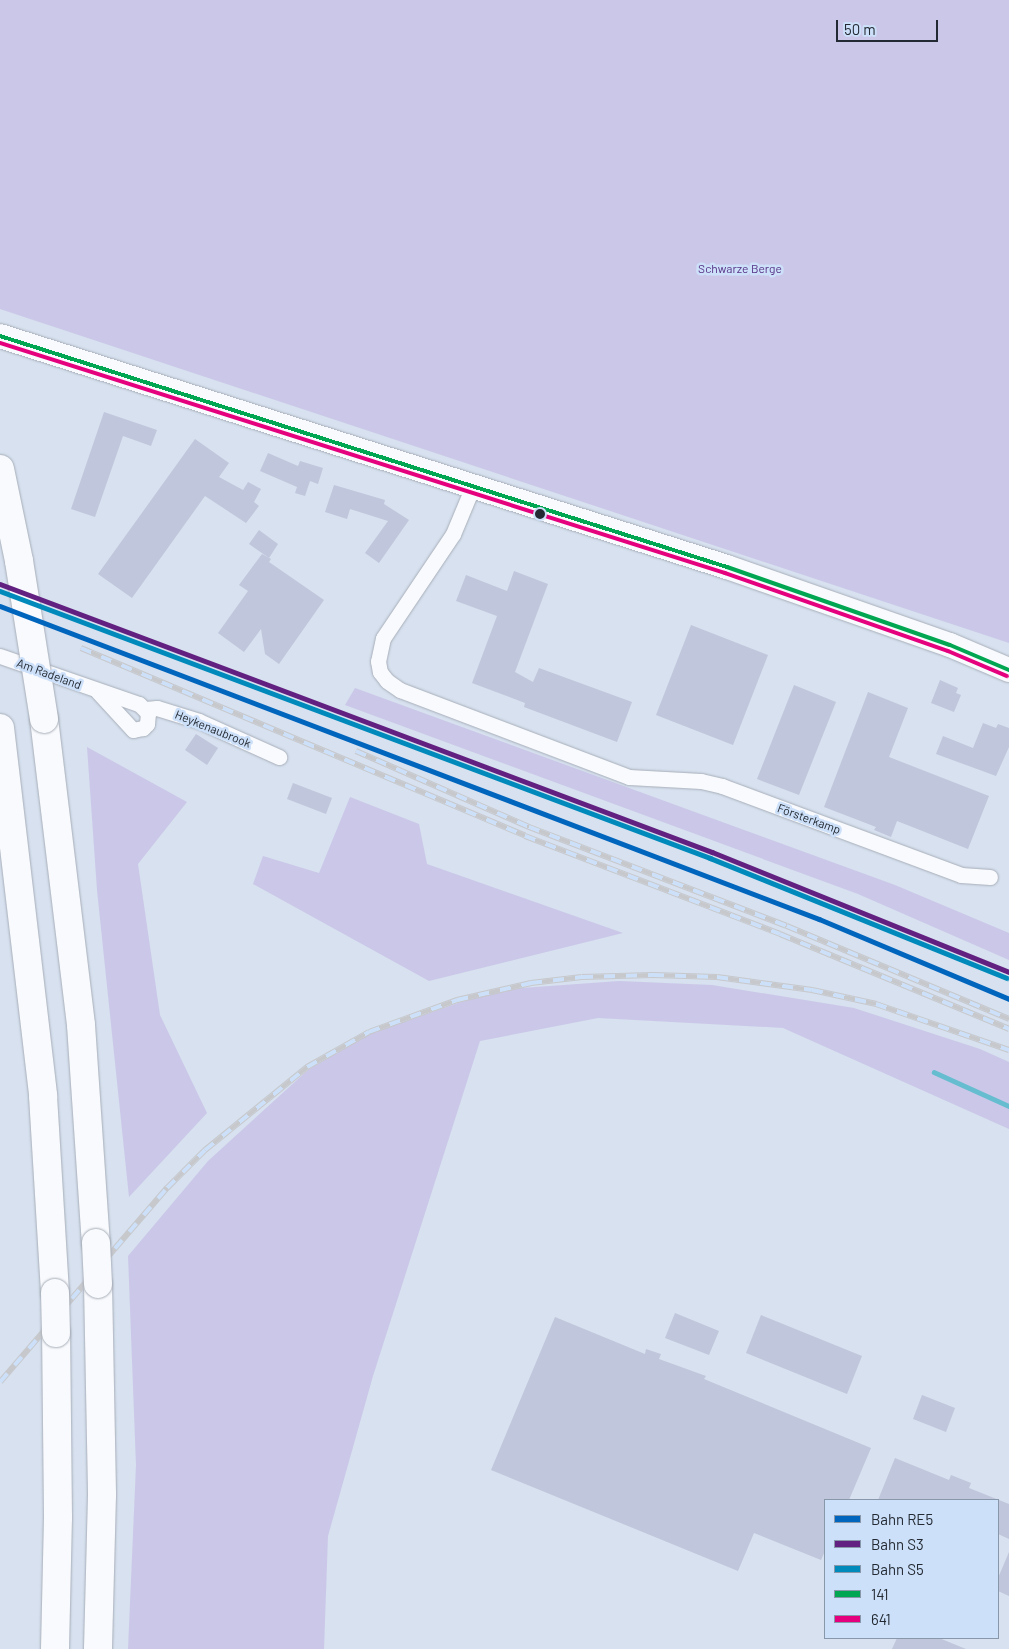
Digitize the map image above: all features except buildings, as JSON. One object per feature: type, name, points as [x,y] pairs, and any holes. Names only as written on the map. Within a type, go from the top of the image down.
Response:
[{"type":"highway","points":[[0,469],[19,561],[44,718],[81,1025],[98,1284],[102,1495],[98,1649]]},
{"type":"highway","points":[[0,728],[43,1096],[55,1292],[58,1518],[55,1649]]},
{"type":"main road","points":[[0,336],[473,486],[820,599],[950,645],[1009,670]]},
{"type":"street","name":"Försterkamp","points":[[473,486],[453,534],[382,638],[378,661],[380,672],[387,681],[400,690],[629,777],[701,781],[722,786],[961,875],[990,877]]},
{"type":"street","name":"Am Radeland","points":[[0,656],[145,709],[147,724],[143,728],[132,730],[98,692]]},
{"type":"street","name":"Heykenaubrook","points":[[145,709],[157,708],[199,721],[279,757]]},
{"type":"green space","name":"Schwarze Berge","points":[[0,0],[1009,0],[1009,643],[0,309]]},
{"type":"green space","points":[[355,688],[895,885],[1009,933],[1009,960],[858,894],[345,705]]},
{"type":"green space","points":[[87,747],[187,802],[138,864],[160,1015],[207,1113],[129,1197],[97,890]]},
{"type":"green space","points":[[350,797],[419,824],[427,864],[623,933],[429,981],[253,884],[263,856],[319,873]]},
{"type":"green space","points":[[619,981],[712,985],[854,1008],[980,1049],[1009,1062],[1009,1129],[783,1028],[598,1018],[480,1041],[373,1376],[328,1536],[324,1649],[128,1649],[136,1465],[128,1256],[208,1161],[309,1069],[371,1033],[496,990]]},
{"type":"waterway","points":[[934,1072],[1009,1106]]},
{"type":"railway","points":[[81,648],[525,836],[780,934],[1009,1029]]},
{"type":"railway","points":[[356,751],[529,827],[787,926],[1009,1019]]},
{"type":"railway","points":[[0,1382],[167,1188],[205,1150],[307,1067],[369,1032],[457,1000],[531,983],[582,977],[653,975],[717,977],[812,990],[876,1004],[1009,1050]]},
{"type":"rail line","name":"S3","points":[[0,584],[712,852],[1009,972]]},
{"type":"rail line","name":"S5","points":[[0,591],[710,858],[1007,978]]},
{"type":"rail line","name":"RE5","points":[[0,606],[819,919],[1009,999]]},
{"type":"transit line","name":"141","points":[[0,336],[727,567],[950,645],[1009,670]]},
{"type":"transit line","name":"641","points":[[0,343],[725,573],[948,651],[1007,676]]}]
